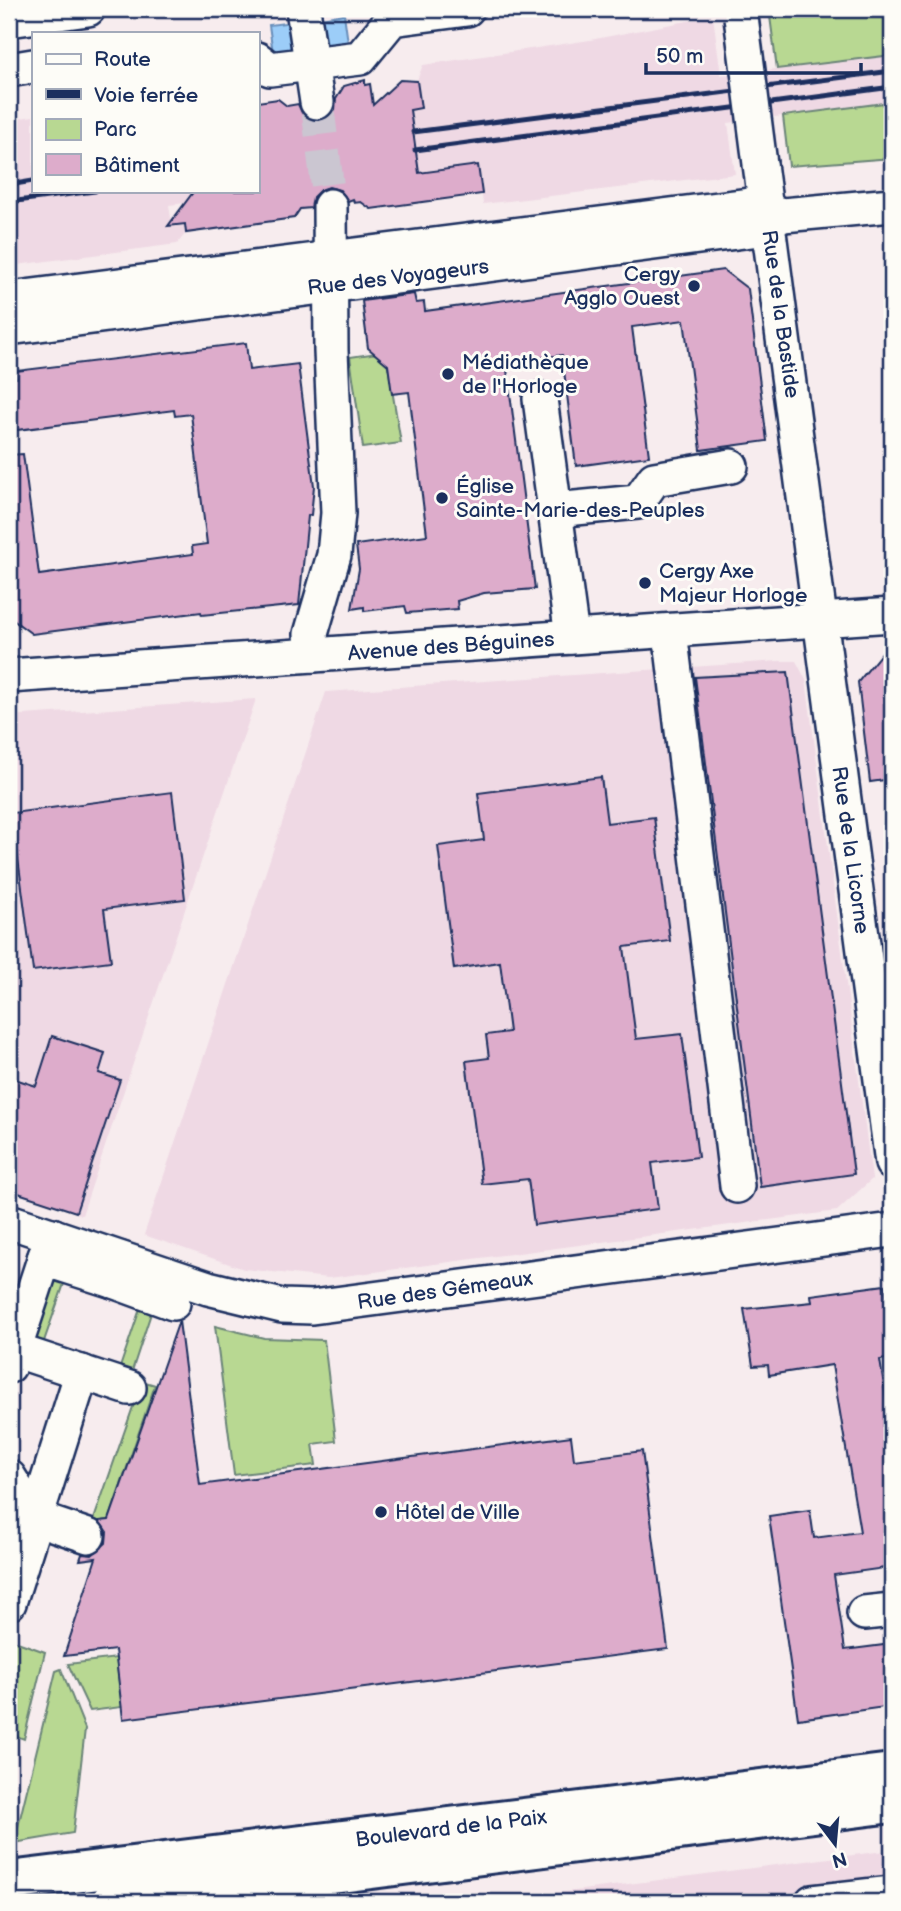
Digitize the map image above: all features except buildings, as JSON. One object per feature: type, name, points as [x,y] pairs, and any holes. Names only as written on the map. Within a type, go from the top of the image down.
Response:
[{"type":"main road","name":"Boulevard de la Paix","points":[[9,1881],[892,1773]]},
{"type":"main road","name":"Boulevard de la Paix","points":[[111,1902],[892,1803]]},
{"type":"street","points":[[9,19],[88,9]]},
{"type":"street","points":[[303,9],[317,102]]},
{"type":"street","points":[[259,61],[270,69],[360,58],[392,19],[467,9]]},
{"type":"street","name":"Rue de la Bastide","points":[[741,13],[760,164],[773,216],[821,620]]},
{"type":"street","points":[[9,70],[32,66]]},
{"type":"street","name":"Rue des Voyageurs","points":[[9,299],[331,272],[752,230],[773,216],[892,205]]},
{"type":"street","points":[[312,647],[334,555],[338,513],[330,206]]},
{"type":"street","name":"Rue des Voyageurs","points":[[9,328],[331,272]]},
{"type":"street","points":[[540,399],[572,637]]},
{"type":"street","points":[[555,510],[638,502],[654,479],[731,466]]},
{"type":"street","name":"Avenue des Béguines","points":[[9,676],[312,647],[572,637],[892,615]]},
{"type":"street","name":"Rue de la Licorne","points":[[821,620],[892,1163]]},
{"type":"street","points":[[670,631],[737,1186]]},
{"type":"street","name":"Rue des Gémeaux","points":[[9,1221],[48,1247],[117,1270],[282,1306],[312,1307],[892,1230]]},
{"type":"street","points":[[48,1247],[11,1358],[82,1372],[129,1388]]},
{"type":"street","points":[[117,1270],[173,1303]]},
{"type":"street","points":[[9,1603],[82,1372]]},
{"type":"street","points":[[9,1477],[34,1518],[88,1536]]},
{"type":"street","points":[[812,1902],[892,1893]]},
{"type":"shaded area","points":[[769,9],[892,9],[892,158],[789,166],[783,116],[728,123],[735,174],[483,204],[478,165],[419,173],[410,110],[420,108],[417,80],[423,65],[590,40],[713,16],[721,75],[776,69]]},
{"type":"shaded area","points":[[32,116],[32,192],[193,192],[185,203],[169,205],[172,225],[185,224],[186,233],[177,244],[9,266],[9,120]]},
{"type":"shaded area","points":[[796,661],[806,680],[872,1179],[837,1211],[329,1278],[244,1269],[144,1235],[326,692]]},
{"type":"shaded area","points":[[256,699],[82,1215],[9,1190],[9,716]]},
{"type":"shaded area","points":[[892,1850],[892,1902],[489,1902]]},
{"type":"green space","points":[[769,9],[892,9],[892,55],[777,69]]},
{"type":"green space","points":[[892,102],[892,158],[789,166],[783,116]]},
{"type":"green space","points":[[377,353],[382,360],[387,360],[401,443],[363,448],[350,357]]},
{"type":"green space","points":[[55,1274],[66,1278],[42,1347],[32,1343]]},
{"type":"green space","points":[[142,1303],[153,1307],[130,1377],[118,1373]]},
{"type":"green space","points":[[215,1326],[264,1338],[324,1340],[336,1441],[313,1444],[316,1465],[234,1475]]},
{"type":"green space","points":[[142,1381],[155,1385],[109,1520],[93,1522]]},
{"type":"green space","points":[[9,1639],[45,1652],[24,1739],[9,1733]]},
{"type":"green space","points":[[116,1658],[122,1707],[90,1711],[68,1664]]},
{"type":"green space","points":[[61,1669],[85,1729],[73,1833],[14,1843],[56,1671]]},
{"type":"water","points":[[344,14],[349,50],[326,53],[321,18]]},
{"type":"water","points":[[292,22],[296,57],[274,60],[269,25]]},
{"type":"tunnel","points":[[317,102],[330,206]]},
{"type":"railway","points":[[413,132],[892,71]]},
{"type":"railway","points":[[415,150],[892,87]]},
{"type":"railway","points":[[9,185],[32,181]]},
{"type":"railway","points":[[9,202],[87,192]]},
{"type":"place","name":"Cergy Agglo Ouest","points":[[694,286]]},
{"type":"place","name":"Médiathèque de l'Horloge","points":[[448,374]]},
{"type":"place","name":"Église Sainte-Marie-des-Peuples","points":[[442,498]]},
{"type":"place","name":"Cergy Axe Majeur Horloge","points":[[645,583]]},
{"type":"place","name":"Hôtel de Ville","points":[[381,1512]]}]
